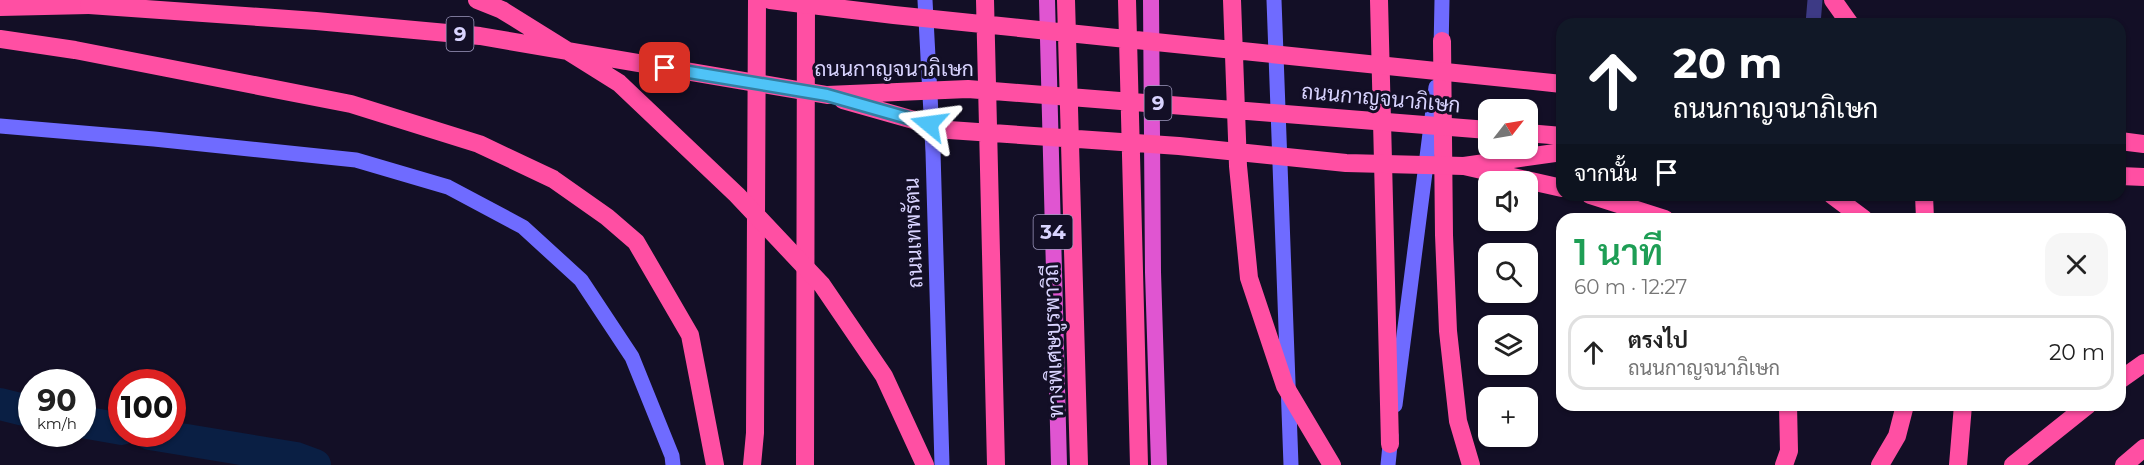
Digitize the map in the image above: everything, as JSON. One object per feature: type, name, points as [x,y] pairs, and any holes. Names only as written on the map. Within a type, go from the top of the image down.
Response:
[{"type":"highway","points":[[477,0],[502,10],[619,83],[745,203],[822,285],[884,376],[924,465]]},
{"type":"highway","points":[[752,465],[755,433],[757,0]]},
{"type":"highway","points":[[770,0],[918,18],[1556,83]]},
{"type":"highway","points":[[805,465],[806,0]]},
{"type":"highway","points":[[985,0],[996,465]]},
{"type":"highway","name":"34","points":[[1047,0],[1059,465]]},
{"type":"highway","name":"ทางพิเศษบูรพาวิถี","points":[[1066,0],[1080,465]]},
{"type":"highway","points":[[1127,0],[1140,465]]},
{"type":"highway","points":[[1151,0],[1153,272],[1159,465]]},
{"type":"highway","points":[[1232,0],[1238,166],[1249,278],[1285,386],[1332,465]]},
{"type":"highway","points":[[1379,0],[1390,444]]},
{"type":"highway","points":[[1833,0],[1846,18]]},
{"type":"highway","name":"ถนนกาญจนาภิเษก","points":[[0,7],[89,5],[316,21],[480,36],[827,95],[968,89],[1478,129]]},
{"type":"highway","points":[[0,39],[75,50],[351,104],[478,144],[553,179],[636,242],[690,335],[715,465]]},
{"type":"highway","points":[[1442,41],[1444,235],[1448,331],[1458,421],[1471,465]]},
{"type":"highway","points":[[827,95],[949,130],[1179,147],[1346,163],[1464,166],[1556,153]]},
{"type":"highway","points":[[1538,134],[1556,135]]},
{"type":"highway","points":[[2126,142],[2144,144]]},
{"type":"highway","points":[[1464,166],[1556,187]]},
{"type":"highway","points":[[2126,176],[2144,177]]},
{"type":"highway","points":[[1609,201],[1646,213]]},
{"type":"highway","points":[[1840,201],[1856,213]]},
{"type":"highway","points":[[2126,376],[2144,363]]},
{"type":"highway","points":[[1784,465],[1789,451],[1788,411]]},
{"type":"highway","points":[[1880,465],[1897,436],[1903,411]]},
{"type":"highway","points":[[1958,465],[1962,411]]},
{"type":"highway","points":[[2013,465],[2080,411]]},
{"type":"highway","points":[[2124,465],[2144,448]]},
{"type":"highway","points":[[2136,465],[2144,457]]},
{"type":"main road","name":"ถนนเทพรัตน","points":[[925,0],[933,164],[942,465]]},
{"type":"main road","points":[[1274,0],[1291,465]]},
{"type":"main road","points":[[1389,465],[1442,41],[1442,0]]},
{"type":"main road","points":[[0,126],[356,159],[448,187],[522,227],[581,280],[632,357],[672,456],[673,465]]},
{"type":"lane","points":[[1814,18],[1815,0]]},
{"type":"waterway","points":[[0,404],[18,408]]},
{"type":"waterway","points":[[96,424],[108,427]]},
{"type":"waterway","points":[[186,440],[296,458],[315,465]]},
{"type":"route","points":[[665,68],[827,95],[929,124]]}]
